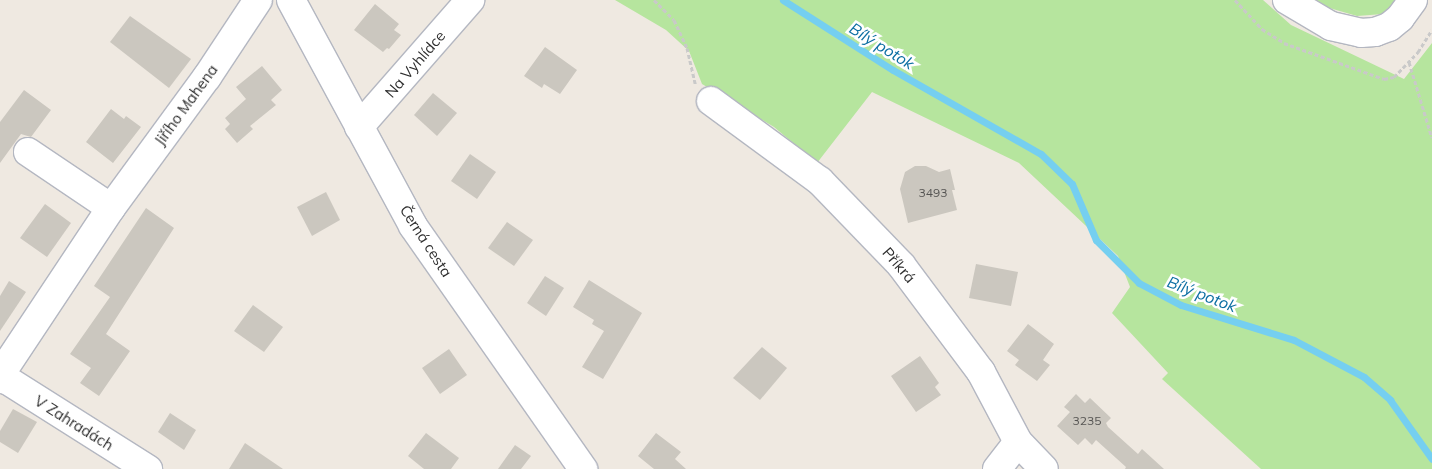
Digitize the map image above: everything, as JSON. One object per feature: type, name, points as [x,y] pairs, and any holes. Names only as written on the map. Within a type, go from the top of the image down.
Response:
[{"type":"street","name":"Jiřího Mahena","points":[[0,375],[111,208],[207,77],[258,0]]},
{"type":"street","name":"Černá cesta","points":[[291,0],[413,226],[583,469]]},
{"type":"street","name":"Na Vyhlídce","points":[[359,127],[470,0]]},
{"type":"street","points":[[1287,0],[1331,26],[1361,33],[1376,32],[1388,27],[1400,18],[1414,0]]},
{"type":"street","name":"Příkrá","points":[[711,101],[820,181],[901,265],[980,372],[1018,442],[1044,469]]},
{"type":"street","points":[[28,152],[111,208]]},
{"type":"street","name":"V Zahradách","points":[[0,379],[7,380],[148,469]]},
{"type":"street","points":[[997,469],[1018,442]]},
{"type":"path","points":[[654,0],[674,20],[687,48],[695,84],[711,101]]},
{"type":"path","points":[[1409,62],[1432,138]]},
{"type":"green space","points":[[615,0],[1263,0],[1291,25],[1404,79],[1432,43],[1432,469],[1261,469],[1162,379],[1168,373],[1112,313],[1130,287],[1118,256],[1019,163],[872,92],[817,163],[774,127],[702,84],[689,51],[666,30]]},
{"type":"green space","points":[[1315,0],[1399,0],[1395,8],[1383,14],[1357,16],[1326,7]]},
{"type":"building","points":[[375,4],[399,24],[394,30],[401,35],[389,49],[387,48],[383,52],[354,30]]},
{"type":"building","points":[[130,16],[191,59],[169,88],[110,42]]},
{"type":"building","points":[[545,47],[577,70],[560,94],[544,84],[542,88],[524,76]]},
{"type":"building","points":[[262,66],[282,90],[271,100],[276,105],[250,126],[253,129],[237,143],[225,129],[230,124],[225,118],[246,99],[236,87]]},
{"type":"building","points":[[24,90],[51,110],[31,137],[21,134],[0,163],[0,122]]},
{"type":"building","points":[[433,93],[457,113],[437,136],[414,115]]},
{"type":"building","points":[[111,109],[124,119],[126,116],[141,127],[113,163],[86,142]]},
{"type":"building","points":[[470,154],[496,172],[477,199],[451,181]]},
{"type":"building","points":[[915,166],[926,166],[939,172],[950,169],[955,190],[952,190],[957,210],[908,223],[900,189],[905,172]]},
{"type":"building","points":[[326,192],[340,220],[312,236],[297,207]]},
{"type":"building","points":[[45,204],[71,223],[47,257],[20,238]]},
{"type":"building","points":[[146,208],[174,228],[106,334],[130,351],[99,396],[80,383],[91,368],[70,354],[110,297],[94,286]]},
{"type":"building","points":[[507,222],[533,240],[514,266],[488,248]]},
{"type":"building","points":[[976,264],[1018,272],[1011,306],[969,298]]},
{"type":"building","points":[[545,276],[564,288],[546,316],[527,303]]},
{"type":"building","points":[[589,280],[642,313],[603,379],[582,367],[604,331],[592,324],[594,320],[573,307]]},
{"type":"building","points":[[9,281],[26,292],[0,331],[0,296]]},
{"type":"building","points":[[253,305],[283,327],[264,352],[234,331]]},
{"type":"building","points":[[1028,324],[1054,344],[1043,360],[1050,365],[1037,381],[1015,365],[1019,360],[1007,351]]},
{"type":"building","points":[[762,347],[787,368],[760,400],[733,378]]},
{"type":"building","points":[[449,349],[467,375],[440,394],[422,368]]},
{"type":"building","points":[[920,356],[939,383],[935,387],[941,395],[916,412],[891,376]]},
{"type":"building","points":[[1076,394],[1085,403],[1090,398],[1111,418],[1106,423],[1108,427],[1138,454],[1142,449],[1164,469],[1125,469],[1126,467],[1096,440],[1092,445],[1085,438],[1078,445],[1057,426],[1070,412],[1064,407]]},
{"type":"building","points":[[13,409],[37,422],[18,453],[0,442],[0,431]]},
{"type":"building","points":[[170,413],[196,430],[184,450],[158,432]]},
{"type":"building","points":[[426,433],[459,458],[451,469],[424,469],[408,456]]},
{"type":"building","points":[[656,433],[681,452],[675,459],[686,469],[654,469],[638,456]]},
{"type":"building","points":[[245,443],[283,469],[229,469]]},
{"type":"building","points":[[515,445],[531,456],[521,469],[498,469]]},
{"type":"waterway","name":"Bílý potok","points":[[783,0],[893,70],[1041,154],[1072,184],[1096,240],[1139,283],[1181,305],[1294,340],[1364,377],[1390,400],[1432,459]]}]
